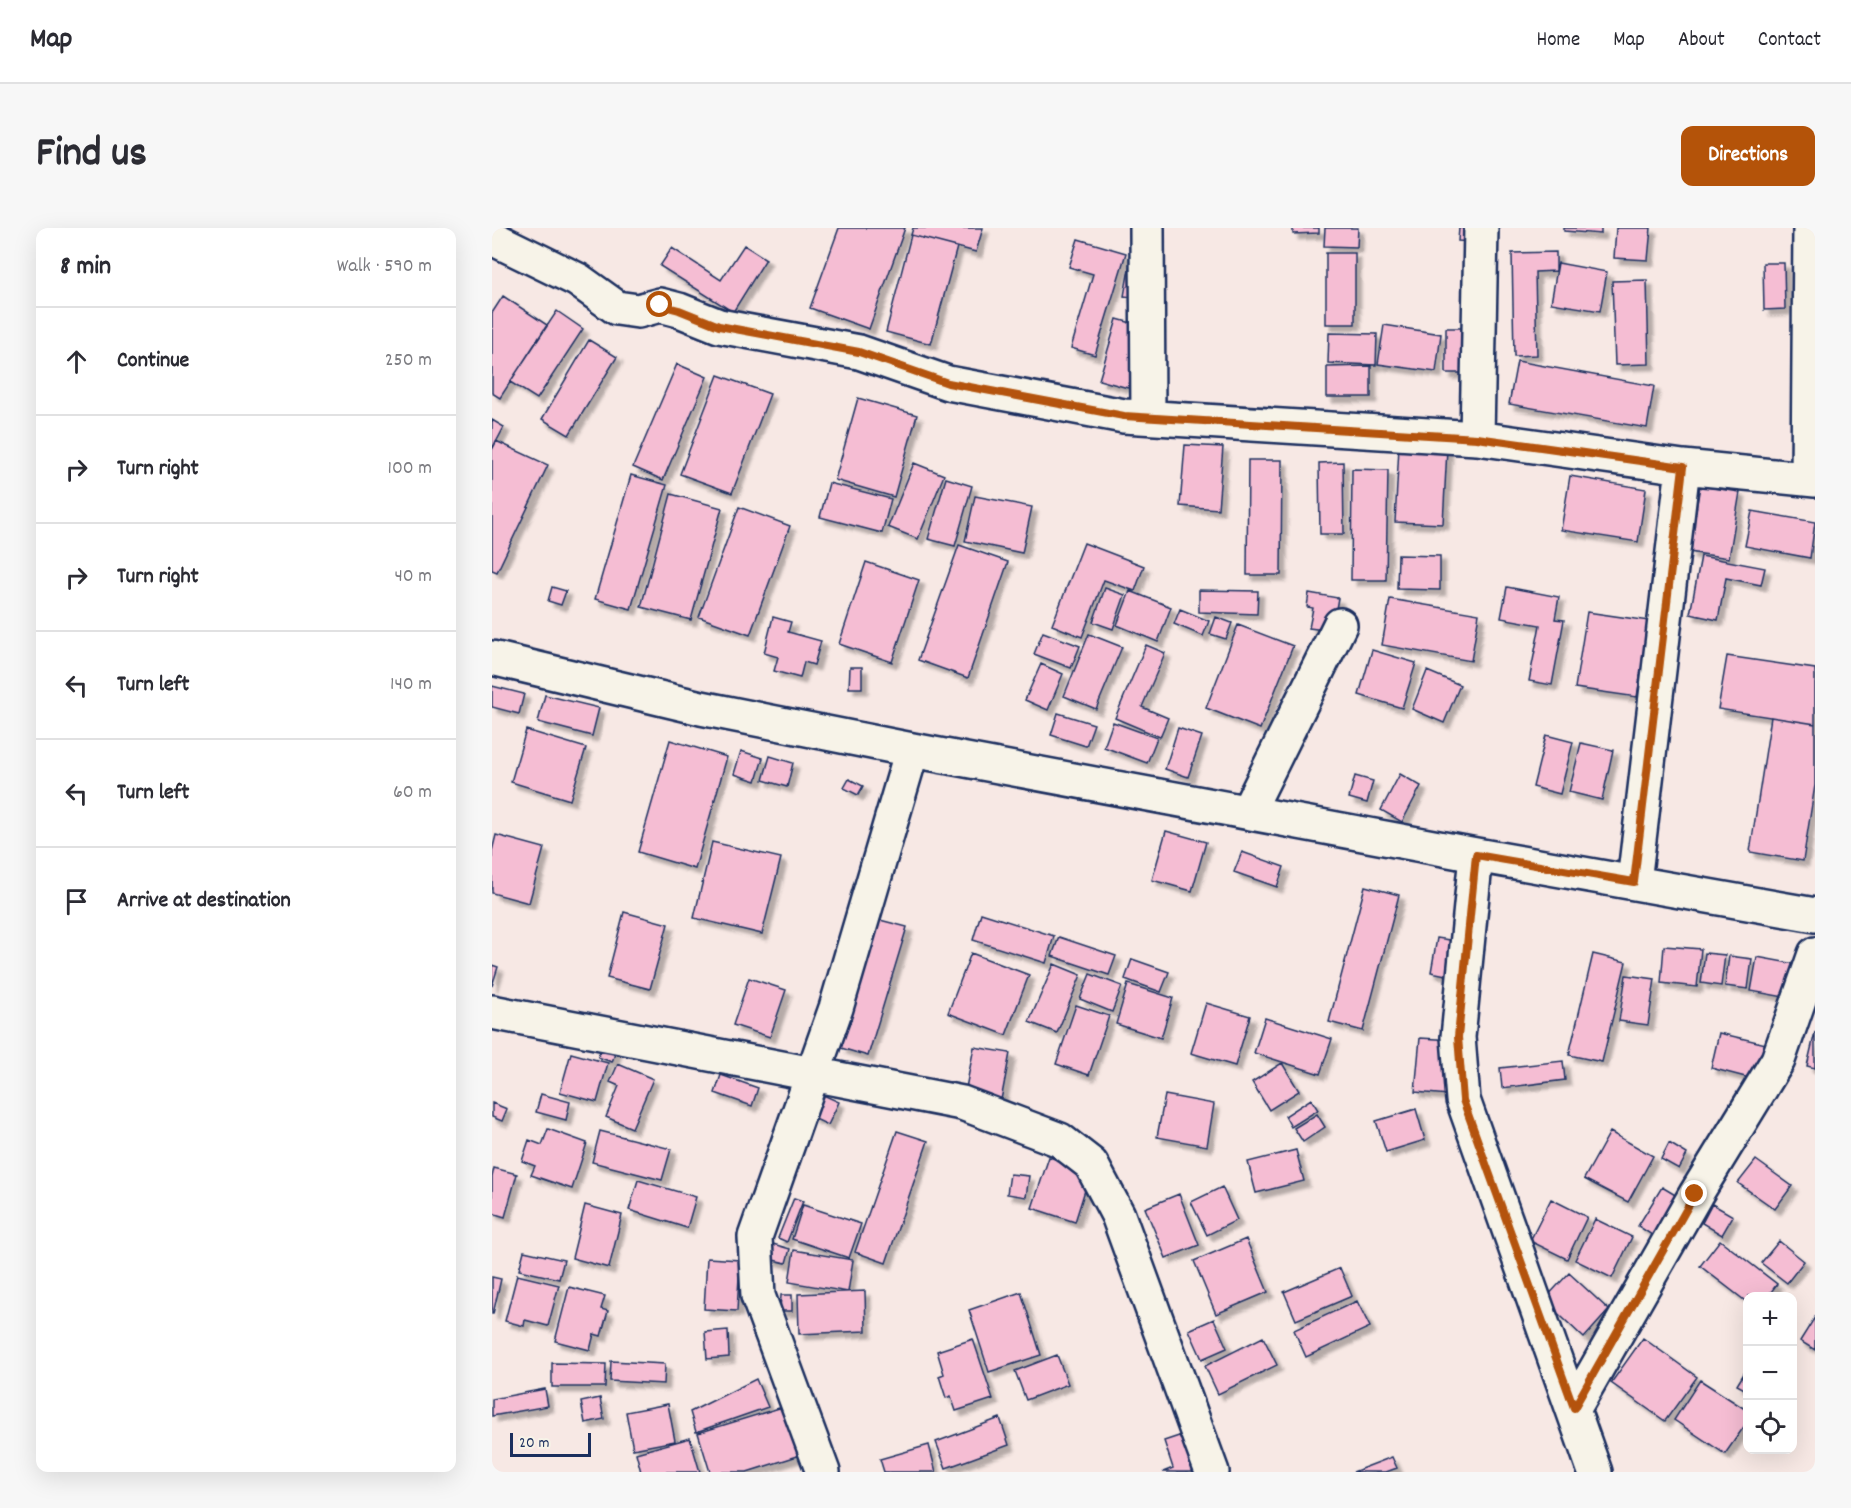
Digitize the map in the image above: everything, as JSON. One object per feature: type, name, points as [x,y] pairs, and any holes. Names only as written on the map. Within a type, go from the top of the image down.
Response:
[{"type":"street","points":[[1147,228],[1148,417]]},
{"type":"street","points":[[1477,438],[1480,228]]},
{"type":"street","points":[[492,238],[578,280],[617,308],[638,311],[660,305],[719,326],[859,352],[948,383],[1124,416],[1477,438],[1683,467],[1811,479],[1810,228]]},
{"type":"street","points":[[1634,882],[1683,467]]},
{"type":"street","points":[[1248,811],[1340,625]]},
{"type":"street","points":[[492,658],[701,708],[912,750],[1476,855],[1815,915]]},
{"type":"street","points":[[823,1472],[758,1296],[755,1237],[836,1008],[912,750]]},
{"type":"street","points":[[1476,855],[1458,1037],[1463,1100],[1595,1472]]},
{"type":"street","points":[[1574,1408],[1695,1194],[1778,1059],[1815,954]]},
{"type":"street","points":[[492,1012],[962,1103],[1060,1140],[1091,1164],[1118,1215],[1212,1472]]},
{"type":"building","points":[[839,228],[905,228],[869,329],[810,308]]},
{"type":"building","points":[[913,228],[983,228],[976,252],[911,235]]},
{"type":"building","points":[[1293,228],[1319,228],[1319,233],[1293,234]]},
{"type":"building","points":[[1325,228],[1358,228],[1357,247],[1324,246]]},
{"type":"building","points":[[1459,228],[1474,228],[1473,242],[1458,241]]},
{"type":"building","points":[[1564,228],[1601,228],[1601,234],[1564,231]]},
{"type":"building","points":[[1616,228],[1651,228],[1648,260],[1614,258]]},
{"type":"building","points":[[911,235],[957,247],[931,344],[886,332]]},
{"type":"building","points":[[1078,239],[1126,253],[1095,355],[1071,348],[1093,274],[1069,267]]},
{"type":"building","points":[[744,245],[766,259],[733,312],[660,266],[672,248],[721,280]]},
{"type":"building","points":[[1133,246],[1138,298],[1124,296]]},
{"type":"building","points":[[1556,252],[1556,271],[1535,272],[1537,355],[1514,356],[1512,253]]},
{"type":"building","points":[[1326,253],[1355,253],[1355,324],[1326,324]]},
{"type":"building","points":[[1558,263],[1607,272],[1600,311],[1551,303]]},
{"type":"building","points":[[1763,263],[1784,263],[1785,309],[1764,310]]},
{"type":"building","points":[[1647,280],[1649,364],[1615,365],[1612,281]]},
{"type":"building","points":[[503,296],[547,325],[500,398],[492,393],[492,313]]},
{"type":"building","points":[[557,311],[583,329],[537,399],[510,382]]},
{"type":"building","points":[[1117,319],[1146,327],[1128,388],[1099,380]]},
{"type":"building","points":[[1384,325],[1441,334],[1436,372],[1378,364]]},
{"type":"building","points":[[1446,328],[1466,328],[1465,373],[1446,373]]},
{"type":"building","points":[[1329,333],[1377,334],[1376,365],[1328,363]]},
{"type":"building","points":[[589,340],[617,357],[569,435],[542,419]]},
{"type":"building","points":[[1517,361],[1654,386],[1647,428],[1509,404]]},
{"type":"building","points":[[677,364],[707,377],[663,480],[633,467]]},
{"type":"building","points":[[1371,366],[1371,397],[1327,397],[1327,367]]},
{"type":"building","points":[[718,375],[770,394],[732,493],[680,474]]},
{"type":"building","points":[[858,398],[917,415],[894,497],[835,480]]},
{"type":"building","points":[[492,420],[504,427],[492,450]]},
{"type":"building","points":[[496,441],[548,465],[497,572],[492,570],[492,450]]},
{"type":"building","points":[[1185,445],[1223,447],[1218,509],[1180,506]]},
{"type":"building","points":[[1399,447],[1447,449],[1443,524],[1395,522]]},
{"type":"building","points":[[1248,460],[1282,460],[1281,575],[1247,575]]},
{"type":"building","points":[[1343,462],[1344,534],[1320,534],[1319,463]]},
{"type":"building","points":[[914,463],[944,475],[918,539],[888,527]]},
{"type":"building","points":[[1352,469],[1388,470],[1386,580],[1351,580]]},
{"type":"building","points":[[631,475],[667,485],[631,609],[595,599]]},
{"type":"building","points":[[1570,476],[1646,489],[1638,542],[1561,530]]},
{"type":"building","points":[[946,478],[972,486],[955,546],[928,539]]},
{"type":"building","points":[[829,483],[891,499],[882,533],[820,517]]},
{"type":"building","points":[[1700,486],[1740,492],[1729,558],[1689,552]]},
{"type":"building","points":[[671,494],[722,508],[691,620],[641,607]]},
{"type":"building","points":[[975,496],[1032,507],[1022,553],[965,541]]},
{"type":"building","points":[[739,507],[790,526],[750,635],[699,617]]},
{"type":"building","points":[[1752,511],[1815,522],[1810,558],[1745,546]]},
{"type":"building","points":[[1084,543],[1144,566],[1135,591],[1104,580],[1082,637],[1052,625]]},
{"type":"building","points":[[959,545],[1008,562],[968,678],[918,660]]},
{"type":"building","points":[[1398,555],[1440,556],[1440,590],[1397,589]]},
{"type":"building","points":[[1701,556],[1765,568],[1761,585],[1726,578],[1718,620],[1690,614]]},
{"type":"building","points":[[866,562],[919,580],[892,662],[839,644]]},
{"type":"building","points":[[552,587],[566,591],[561,605],[548,601]]},
{"type":"building","points":[[1507,587],[1559,597],[1555,619],[1564,620],[1552,685],[1529,681],[1540,625],[1501,618]]},
{"type":"building","points":[[1105,588],[1125,595],[1113,629],[1093,622]]},
{"type":"building","points":[[1199,590],[1258,591],[1257,614],[1199,612]]},
{"type":"building","points":[[1130,591],[1171,607],[1158,642],[1117,625]]},
{"type":"building","points":[[1309,593],[1338,598],[1332,631],[1309,628],[1313,608],[1307,607]]},
{"type":"building","points":[[1390,599],[1479,614],[1471,661],[1382,645]]},
{"type":"building","points":[[1180,609],[1209,621],[1203,636],[1174,624]]},
{"type":"building","points":[[1587,612],[1649,621],[1637,697],[1575,688]]},
{"type":"building","points":[[773,617],[791,622],[788,632],[821,641],[814,665],[804,662],[800,678],[774,671],[778,657],[764,653]]},
{"type":"building","points":[[1216,617],[1232,623],[1226,639],[1210,634]]},
{"type":"building","points":[[1238,625],[1293,646],[1260,729],[1206,708]]},
{"type":"building","points":[[1043,632],[1080,646],[1071,668],[1034,654]]},
{"type":"building","points":[[1089,634],[1122,647],[1096,709],[1064,696]]},
{"type":"building","points":[[1146,645],[1165,653],[1142,707],[1168,718],[1160,737],[1115,718]]},
{"type":"building","points":[[1372,650],[1416,663],[1402,708],[1359,695]]},
{"type":"building","points":[[1727,656],[1815,669],[1815,724],[1718,709]]},
{"type":"building","points":[[1041,664],[1063,674],[1048,710],[1025,700]]},
{"type":"building","points":[[850,667],[862,667],[862,688],[849,688]]},
{"type":"building","points":[[1427,671],[1460,685],[1444,723],[1412,709]]},
{"type":"building","points":[[492,686],[524,694],[519,714],[492,707]]},
{"type":"building","points":[[545,695],[599,708],[592,736],[538,722]]},
{"type":"building","points":[[1058,713],[1094,724],[1086,746],[1051,735]]},
{"type":"building","points":[[1771,717],[1815,724],[1815,785],[1803,861],[1750,852]]},
{"type":"building","points":[[1113,722],[1157,738],[1147,763],[1104,747]]},
{"type":"building","points":[[1178,728],[1202,736],[1188,777],[1165,769]]},
{"type":"building","points":[[526,730],[586,748],[570,800],[511,782]]},
{"type":"building","points":[[1546,735],[1573,742],[1560,794],[1533,787]]},
{"type":"building","points":[[670,740],[727,757],[695,869],[638,852]]},
{"type":"building","points":[[1581,743],[1613,750],[1602,800],[1569,792]]},
{"type":"building","points":[[741,751],[763,758],[756,781],[734,774]]},
{"type":"building","points":[[770,756],[793,763],[787,787],[763,780]]},
{"type":"building","points":[[1400,774],[1421,786],[1402,822],[1381,810]]},
{"type":"building","points":[[1355,776],[1373,781],[1367,803],[1349,798]]},
{"type":"building","points":[[849,779],[863,786],[858,795],[844,788]]},
{"type":"building","points":[[1166,831],[1206,842],[1192,891],[1152,880]]},
{"type":"building","points":[[496,835],[544,848],[529,903],[492,893],[492,851]]},
{"type":"building","points":[[712,842],[781,858],[762,934],[694,918]]},
{"type":"building","points":[[1242,852],[1284,867],[1277,887],[1234,872]]},
{"type":"building","points":[[1365,886],[1399,895],[1363,1031],[1329,1022]]},
{"type":"building","points":[[624,912],[668,924],[650,989],[607,978]]},
{"type":"building","points":[[981,913],[1054,936],[1046,963],[973,940]]},
{"type":"building","points":[[880,920],[907,927],[868,1056],[841,1048]]},
{"type":"building","points":[[1059,937],[1116,956],[1109,975],[1052,956]]},
{"type":"building","points":[[1437,938],[1463,942],[1456,977],[1431,972]]},
{"type":"building","points":[[1664,946],[1701,949],[1697,987],[1661,983]]},
{"type":"building","points":[[971,953],[1029,975],[1006,1035],[948,1013]]},
{"type":"building","points":[[1705,953],[1725,955],[1721,986],[1701,983]]},
{"type":"building","points":[[1593,954],[1626,962],[1602,1062],[1569,1055]]},
{"type":"building","points":[[1729,956],[1752,959],[1748,989],[1725,986]]},
{"type":"building","points":[[1757,957],[1795,964],[1789,998],[1751,991]]},
{"type":"building","points":[[1132,959],[1169,972],[1161,992],[1125,979]]},
{"type":"building","points":[[1054,964],[1081,975],[1057,1033],[1029,1022]]},
{"type":"building","points":[[492,965],[498,967],[492,986]]},
{"type":"building","points":[[1090,974],[1122,986],[1112,1012],[1080,999]]},
{"type":"building","points":[[1626,975],[1655,979],[1648,1025],[1619,1021]]},
{"type":"building","points":[[749,978],[786,990],[770,1037],[733,1025]]},
{"type":"building","points":[[1128,984],[1173,998],[1161,1038],[1116,1024]]},
{"type":"building","points":[[1206,1003],[1250,1016],[1235,1066],[1191,1053]]},
{"type":"building","points":[[1076,1005],[1109,1016],[1089,1075],[1056,1064]]},
{"type":"building","points":[[1265,1018],[1332,1039],[1320,1074],[1254,1053]]},
{"type":"building","points":[[1815,1032],[1815,1068],[1807,1066]]},
{"type":"building","points":[[1719,1033],[1766,1044],[1757,1080],[1711,1068]]},
{"type":"building","points":[[605,1037],[619,1042],[612,1062],[598,1057]]},
{"type":"building","points":[[1420,1038],[1454,1040],[1449,1095],[1415,1092]]},
{"type":"building","points":[[974,1047],[1010,1053],[1001,1100],[965,1093]]},
{"type":"building","points":[[571,1053],[608,1063],[597,1102],[560,1092]]},
{"type":"building","points":[[1563,1061],[1565,1080],[1502,1088],[1500,1068]]},
{"type":"building","points":[[1282,1063],[1299,1091],[1269,1110],[1252,1082]]},
{"type":"building","points":[[618,1064],[653,1079],[632,1128],[606,1117],[619,1086],[610,1082]]},
{"type":"building","points":[[721,1075],[758,1088],[752,1106],[715,1093]]},
{"type":"building","points":[[541,1094],[570,1102],[566,1120],[536,1112]]},
{"type":"building","points":[[821,1094],[839,1102],[828,1125],[811,1117]]},
{"type":"building","points":[[1165,1095],[1214,1104],[1207,1146],[1157,1137]]},
{"type":"building","points":[[1311,1099],[1318,1110],[1291,1127],[1285,1116]]},
{"type":"building","points":[[492,1103],[507,1109],[502,1121],[492,1117]]},
{"type":"building","points":[[1416,1109],[1425,1140],[1386,1152],[1376,1121]]},
{"type":"building","points":[[1317,1114],[1325,1127],[1303,1142],[1294,1128]]},
{"type":"building","points":[[548,1129],[587,1143],[572,1189],[531,1175],[535,1166],[522,1161],[529,1140],[542,1145]]},
{"type":"building","points":[[600,1131],[671,1149],[662,1180],[592,1162]]},
{"type":"building","points":[[897,1131],[928,1141],[886,1263],[855,1252]]},
{"type":"building","points":[[1610,1132],[1653,1156],[1628,1202],[1584,1179]]},
{"type":"building","points":[[1669,1143],[1687,1154],[1679,1169],[1661,1159]]},
{"type":"building","points":[[1296,1150],[1304,1181],[1256,1193],[1248,1162]]},
{"type":"building","points":[[1049,1157],[1091,1171],[1075,1222],[1032,1208]]},
{"type":"building","points":[[1756,1160],[1792,1186],[1775,1209],[1738,1183]]},
{"type":"building","points":[[494,1168],[517,1174],[505,1217],[492,1213]]},
{"type":"building","points":[[1010,1174],[1029,1176],[1026,1197],[1007,1194]]},
{"type":"building","points":[[638,1180],[696,1197],[687,1228],[629,1210]]},
{"type":"building","points":[[1222,1187],[1237,1220],[1207,1235],[1191,1202]]},
{"type":"building","points":[[1662,1187],[1682,1199],[1658,1239],[1638,1226]]},
{"type":"building","points":[[1179,1194],[1199,1245],[1166,1258],[1145,1208]]},
{"type":"building","points":[[794,1198],[803,1201],[787,1242],[778,1238]]},
{"type":"building","points":[[1551,1199],[1587,1217],[1567,1259],[1530,1241]]},
{"type":"building","points":[[1712,1204],[1733,1216],[1722,1235],[1702,1223]]},
{"type":"building","points":[[585,1205],[622,1215],[609,1268],[572,1258]]},
{"type":"building","points":[[803,1205],[861,1224],[849,1258],[792,1239]]},
{"type":"building","points":[[1595,1219],[1632,1237],[1612,1278],[1575,1260]]},
{"type":"building","points":[[1246,1239],[1268,1292],[1216,1314],[1194,1261]]},
{"type":"building","points":[[1720,1240],[1777,1284],[1771,1292],[1743,1292],[1743,1299],[1700,1266]]},
{"type":"building","points":[[1779,1241],[1804,1261],[1787,1283],[1761,1263]]},
{"type":"building","points":[[773,1244],[790,1249],[786,1263],[769,1259]]},
{"type":"building","points":[[794,1250],[853,1260],[848,1292],[789,1282]]},
{"type":"building","points":[[524,1251],[564,1260],[559,1279],[519,1270]]},
{"type":"building","points":[[707,1258],[740,1260],[737,1311],[704,1309]]},
{"type":"building","points":[[1340,1268],[1352,1296],[1296,1320],[1284,1292]]},
{"type":"building","points":[[1569,1273],[1609,1310],[1584,1338],[1544,1300]]},
{"type":"building","points":[[517,1275],[559,1285],[548,1326],[525,1320],[524,1326],[505,1321]]},
{"type":"building","points":[[492,1277],[501,1279],[493,1314],[492,1314]]},
{"type":"building","points":[[569,1287],[605,1296],[601,1309],[608,1311],[601,1336],[594,1334],[590,1350],[555,1341]]},
{"type":"building","points":[[865,1291],[866,1331],[799,1334],[798,1294]]},
{"type":"building","points":[[1021,1292],[1041,1355],[989,1372],[969,1310]]},
{"type":"building","points":[[781,1295],[792,1295],[792,1311],[780,1311]]},
{"type":"building","points":[[1357,1301],[1370,1327],[1306,1357],[1294,1330]]},
{"type":"building","points":[[1815,1317],[1815,1350],[1800,1341]]},
{"type":"building","points":[[1214,1319],[1227,1348],[1202,1359],[1189,1330]]},
{"type":"building","points":[[728,1330],[729,1357],[707,1359],[705,1332]]},
{"type":"building","points":[[1263,1337],[1277,1365],[1218,1394],[1205,1366]]},
{"type":"building","points":[[1643,1338],[1697,1377],[1665,1421],[1611,1383]]},
{"type":"building","points":[[973,1339],[993,1399],[956,1411],[951,1396],[946,1398],[939,1376],[944,1374],[937,1351]]},
{"type":"building","points":[[1057,1355],[1068,1384],[1026,1400],[1015,1371]]},
{"type":"building","points":[[611,1361],[665,1364],[664,1384],[610,1381]]},
{"type":"building","points":[[552,1363],[606,1364],[605,1387],[552,1387]]},
{"type":"building","points":[[1743,1375],[1743,1388],[1737,1385]]},
{"type":"building","points":[[756,1379],[768,1407],[696,1432],[690,1412]]},
{"type":"building","points":[[1700,1380],[1743,1408],[1743,1428],[1725,1454],[1674,1420]]},
{"type":"building","points":[[545,1389],[548,1406],[492,1416],[492,1399]]},
{"type":"building","points":[[600,1398],[604,1419],[585,1423],[581,1402]]},
{"type":"building","points":[[668,1404],[675,1441],[633,1449],[626,1412]]},
{"type":"building","points":[[789,1405],[804,1454],[747,1472],[710,1472],[698,1433]]},
{"type":"building","points":[[1000,1418],[1009,1445],[946,1468],[936,1442]]},
{"type":"building","points":[[1182,1435],[1194,1472],[1163,1472],[1173,1468],[1164,1441]]},
{"type":"building","points":[[690,1438],[700,1472],[641,1472],[636,1453]]},
{"type":"building","points":[[929,1445],[936,1472],[884,1472],[880,1459]]},
{"type":"building","points":[[1392,1457],[1397,1468],[1386,1472],[1353,1472]]},
{"type":"route","points":[[660,305],[719,326],[859,352],[948,383],[1124,416],[1477,438],[1683,467],[1634,882],[1476,855],[1458,1037],[1463,1100],[1574,1408],[1695,1194]]}]
